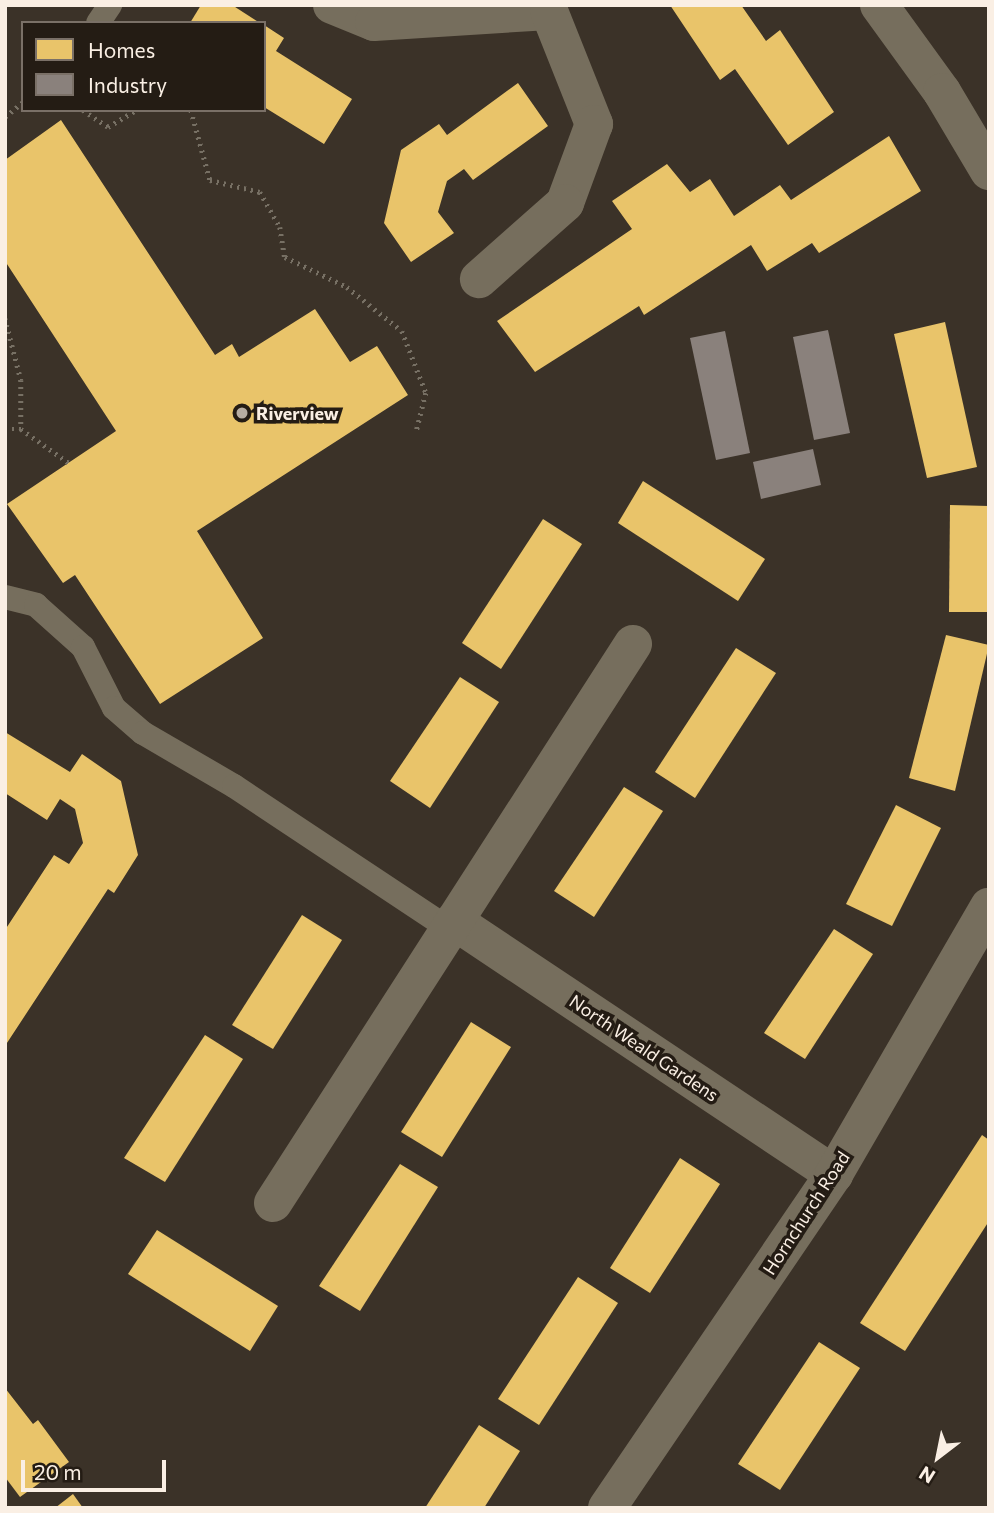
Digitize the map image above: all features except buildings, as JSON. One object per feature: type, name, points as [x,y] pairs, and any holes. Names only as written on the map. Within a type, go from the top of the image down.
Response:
[{"type":"street","points":[[332,5],[374,22],[551,8],[594,124],[565,203],[479,279]]},
{"type":"street","points":[[879,5],[942,92],[989,171]]},
{"type":"street","points":[[273,1203],[633,644]]},
{"type":"street","name":"Hornchurch Road","points":[[607,1508],[834,1174],[989,907]]},
{"type":"street","name":"North Weald Gardens","points":[[451,925],[834,1174]]},
{"type":"lane","points":[[100,21],[110,5]]},
{"type":"lane","points":[[5,597],[36,605],[83,647],[114,708],[143,733],[234,786],[451,925]]},
{"type":"path","points":[[5,117],[21,104]]},
{"type":"path","points":[[86,112],[108,127],[133,112]]},
{"type":"path","points":[[192,112],[210,180],[260,192],[280,227],[285,257],[346,287],[402,331],[426,393],[417,430]]},
{"type":"path","points":[[5,317],[21,380],[21,429]]},
{"type":"path","points":[[5,429],[21,429],[69,463]]},
{"type":"place","name":"Riverview","points":[[242,413]]}]
